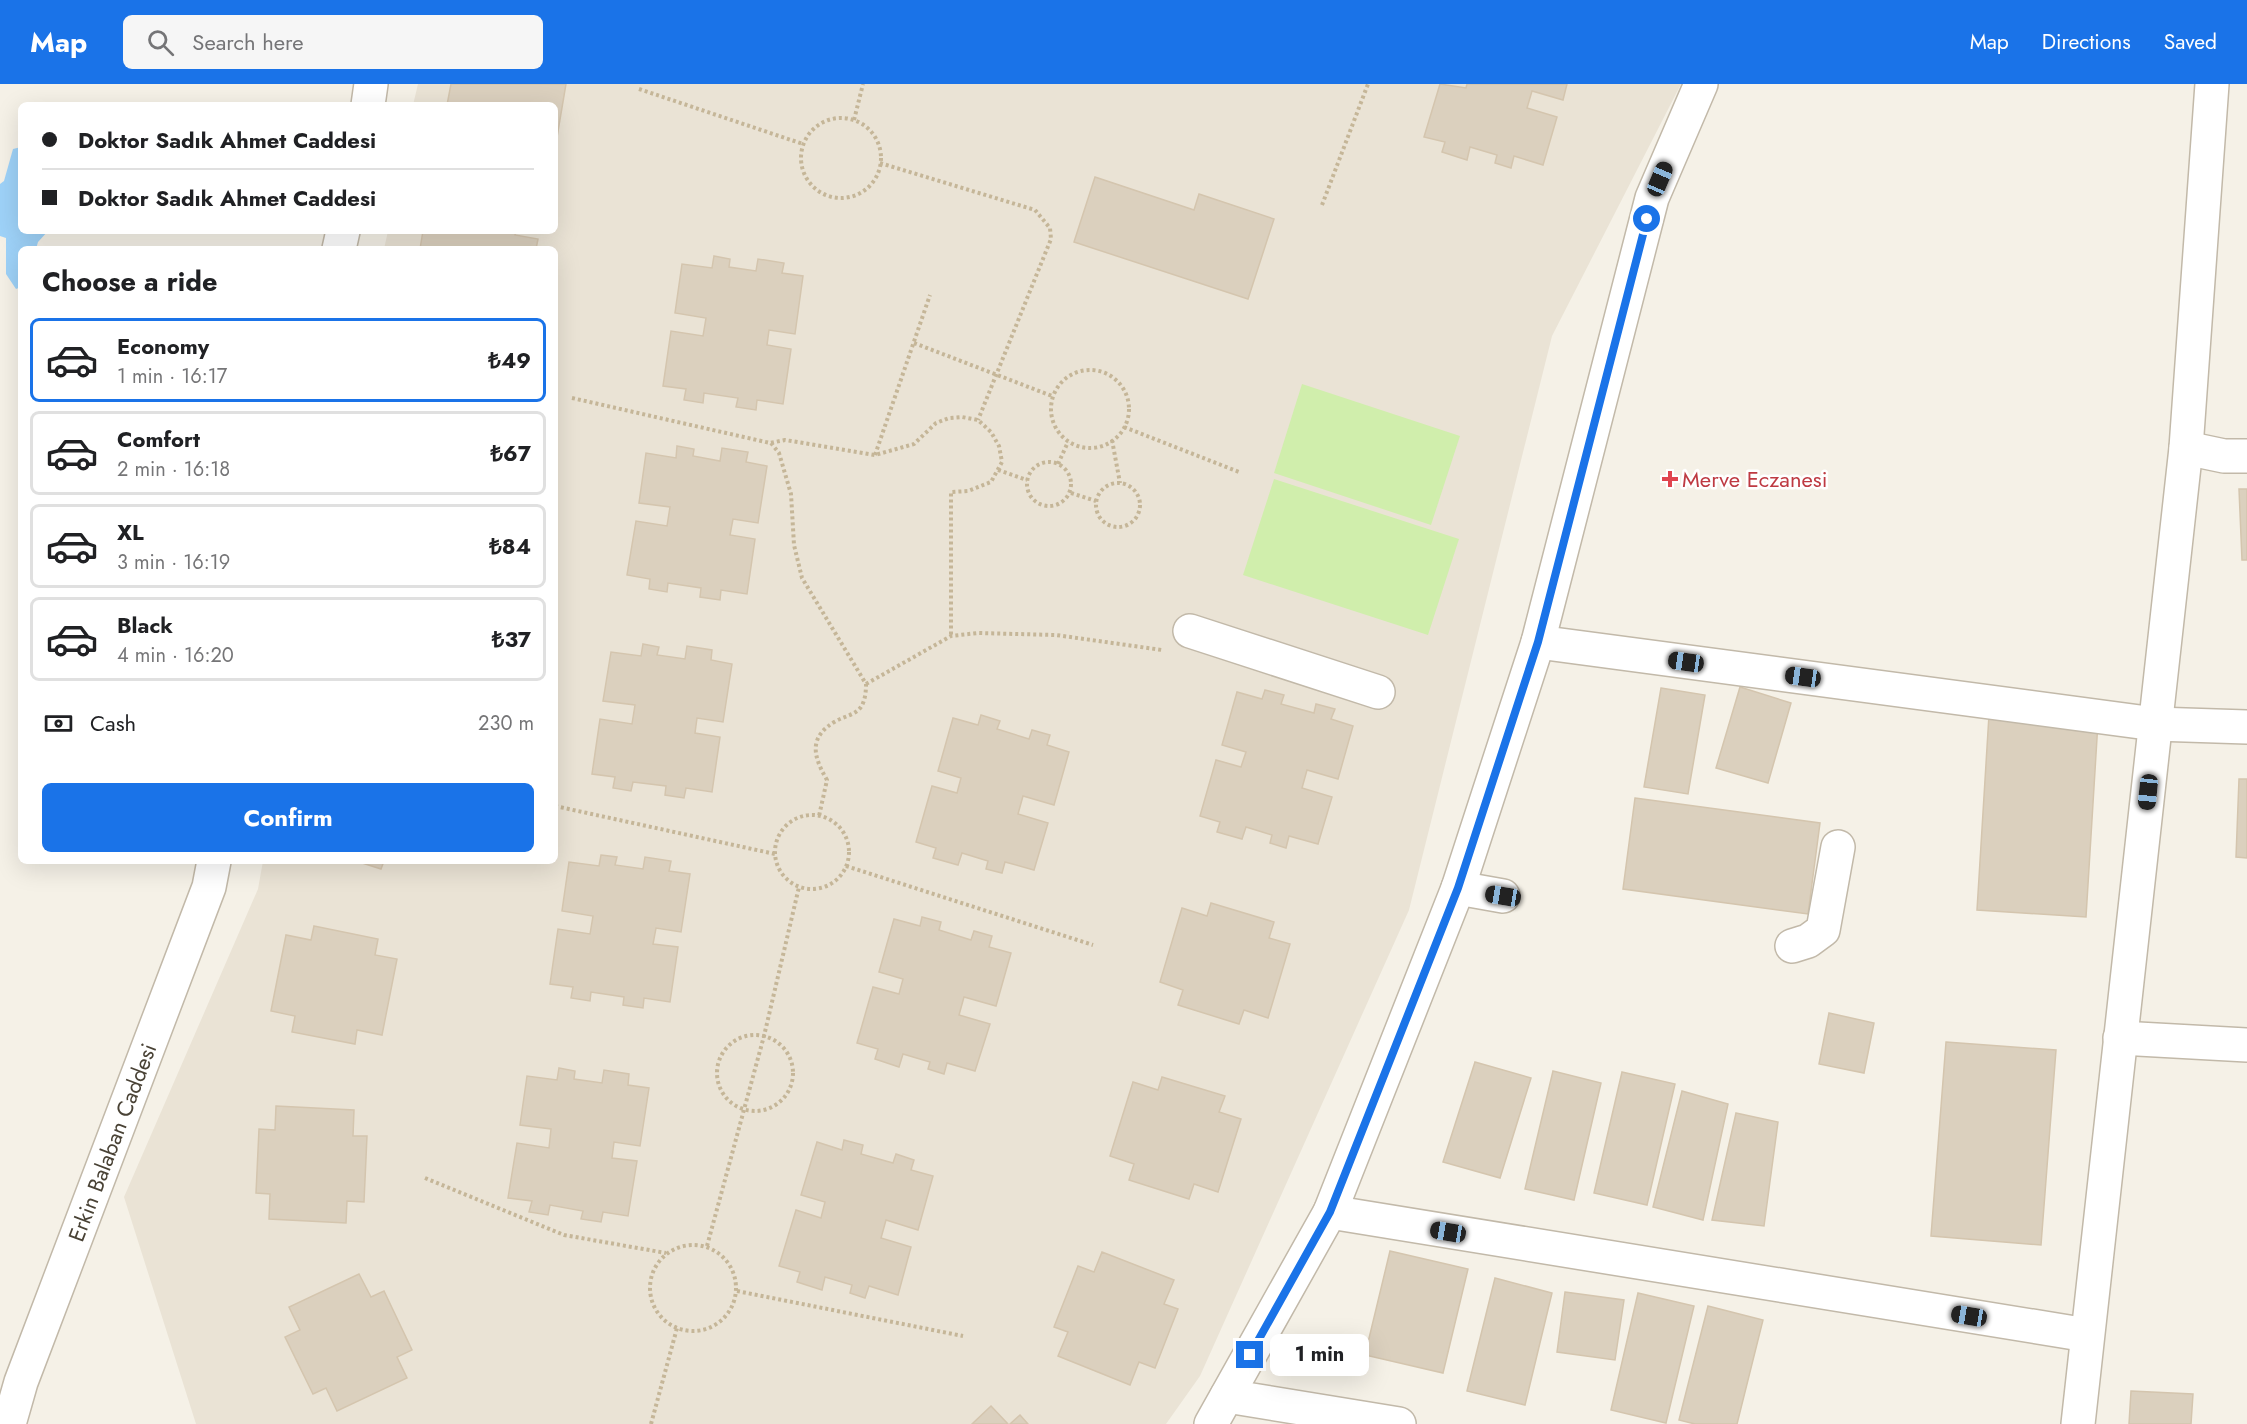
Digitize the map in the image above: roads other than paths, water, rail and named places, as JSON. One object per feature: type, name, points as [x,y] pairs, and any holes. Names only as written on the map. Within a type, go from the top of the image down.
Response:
[{"type":"street","points":[[368,102],[371,84]]},
{"type":"street","points":[[1399,1424],[1219,1410],[1330,1212],[1458,888],[1538,642],[1652,198],[1701,84]]},
{"type":"street","points":[[2078,1424],[2186,448],[2212,84]]},
{"type":"street","points":[[2186,448],[2224,456],[2247,456]]},
{"type":"street","points":[[1181,641],[1378,692]]},
{"type":"street","points":[[1538,642],[2155,724],[2247,727]]},
{"type":"street","points":[[1792,946],[1808,941],[1823,930],[1838,847]]},
{"type":"street","name":"Erkin Balaban Caddesi","points":[[9,1424],[21,1382],[209,887],[213,864]]},
{"type":"street","points":[[1458,888],[1503,896]]},
{"type":"street","points":[[2120,1038],[2247,1045]]},
{"type":"street","points":[[1330,1212],[2087,1335]]},
{"type":"water","points":[[18,148],[18,234],[45,234],[37,246],[18,246],[18,288],[16,289],[6,274],[6,238],[0,236],[0,184],[4,181],[13,149]]},
{"type":"place","name":"Merve Eczanesi","points":[[1670,479]]}]
